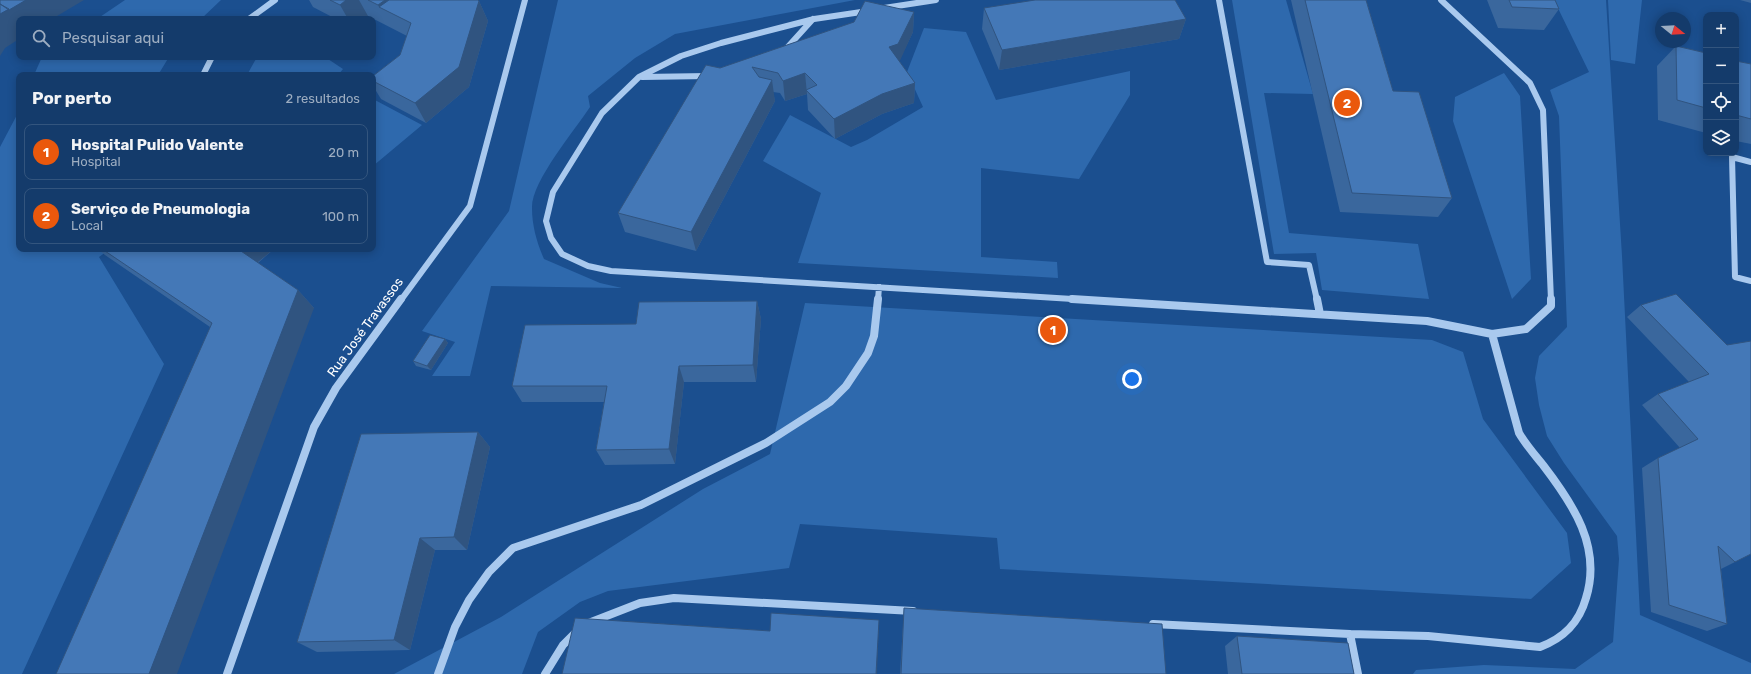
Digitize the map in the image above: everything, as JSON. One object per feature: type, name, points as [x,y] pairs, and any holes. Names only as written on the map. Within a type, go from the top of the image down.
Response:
[{"type":"street","points":[[253,16],[276,0]]},
{"type":"street","name":"Rua José Travassos","points":[[227,674],[314,427],[336,388],[470,206],[525,0]]},
{"type":"street","points":[[936,0],[814,19],[721,43],[681,56],[640,77],[602,113],[553,192],[546,221],[552,238],[562,254],[588,266],[611,271],[1428,321],[1492,334],[1526,329],[1551,306],[1543,110],[1530,83],[1441,0]]},
{"type":"street","points":[[1219,0],[1267,262],[1309,265],[1320,314]]},
{"type":"street","points":[[777,54],[784,51],[814,19]]},
{"type":"street","points":[[204,72],[210,60]]},
{"type":"street","points":[[640,77],[714,76]]},
{"type":"street","points":[[1751,162],[1732,157],[1735,276],[1751,281]]},
{"type":"street","points":[[438,674],[455,627],[469,600],[490,572],[513,548],[641,504],[766,443],[830,402],[846,386],[868,353],[874,336],[879,287]]},
{"type":"street","points":[[1143,624],[1350,634],[1428,636],[1540,647],[1555,642],[1565,635],[1582,612],[1588,597],[1592,567],[1584,526],[1566,495],[1520,436],[1492,334]]},
{"type":"street","points":[[545,674],[563,645],[581,626],[614,611],[656,599],[674,598],[920,611]]},
{"type":"street","points":[[1350,634],[1358,674]]},
{"type":"shaded area","points":[[125,0],[221,0],[204,16],[101,16]]},
{"type":"shaded area","points":[[558,0],[855,0],[675,34],[635,58],[588,96],[590,107],[555,156],[539,184],[532,208],[534,228],[544,259],[600,283],[622,288],[491,286],[470,376],[432,376],[455,342],[422,331],[509,211]]},
{"type":"shaded area","points":[[1232,0],[1286,0],[1313,94],[1264,93],[1289,233],[1418,244],[1429,299],[1322,290],[1316,253],[1274,254]]},
{"type":"shaded area","points":[[1554,0],[1606,0],[1622,256],[1640,615],[1751,663],[1751,674],[1413,674],[1416,670],[1484,665],[1575,669],[1613,642],[1619,559],[1617,536],[1564,463],[1547,436],[1539,405],[1535,378],[1539,356],[1567,327],[1559,116],[1550,90],[1589,72]]},
{"type":"shaded area","points":[[1608,0],[1642,0],[1635,64],[1611,60]]},
{"type":"shaded area","points":[[924,28],[966,32],[996,100],[1130,71],[1130,95],[1079,179],[981,168],[981,257],[1057,262],[1058,278],[798,263],[821,193],[763,161],[790,115],[851,147],[867,140],[923,107],[907,72]]},
{"type":"shaded area","points":[[41,60],[167,60],[160,72],[35,72]]},
{"type":"shaded area","points":[[255,60],[330,60],[343,69],[340,72],[249,72]]},
{"type":"shaded area","points":[[1504,73],[1520,96],[1531,279],[1512,299],[1453,121],[1455,97]]},
{"type":"shaded area","points":[[376,101],[422,125],[376,163]]},
{"type":"shaded area","points":[[16,117],[16,252],[106,252],[99,257],[164,364],[22,674],[0,674],[0,147]]},
{"type":"shaded area","points":[[805,303],[1432,340],[1463,352],[1483,419],[1567,533],[1571,563],[1531,599],[1000,569],[997,538],[800,524],[789,568],[608,591],[580,602],[538,632],[522,674],[394,674],[501,617],[703,489],[770,454]]},
{"type":"building","points":[[0,0],[26,0],[9,10],[0,4]]},
{"type":"building","points":[[330,0],[346,0],[340,5]]},
{"type":"building","points":[[368,0],[385,0],[378,5]]},
{"type":"building","points":[[389,0],[479,1],[459,67],[415,103],[376,83],[376,74],[400,55],[411,23],[379,7]]},
{"type":"building","points":[[1035,0],[1175,0],[1186,19],[1002,50],[984,8]]},
{"type":"building","points":[[1305,0],[1366,0],[1393,91],[1419,92],[1452,198],[1352,193]]},
{"type":"building","points":[[1509,0],[1555,0],[1559,9],[1512,7]]},
{"type":"building","points":[[865,1],[914,12],[898,44],[889,47],[915,83],[882,94],[834,119],[806,90],[817,85],[805,73],[783,81],[778,73],[752,67],[759,77],[772,80],[691,232],[618,213],[706,65],[720,68],[854,22]]},
{"type":"building","points":[[0,4],[9,9],[0,14]]},
{"type":"building","points":[[1676,48],[1685,48],[1703,52],[1703,107],[1677,100]]},
{"type":"building","points":[[1739,62],[1751,64],[1751,119],[1739,116]]},
{"type":"building","points":[[106,252],[242,252],[298,290],[149,674],[56,674],[212,323]]},
{"type":"building","points":[[1676,294],[1727,345],[1751,341],[1751,554],[1735,562],[1718,546],[1727,624],[1669,605],[1658,458],[1698,439],[1658,394],[1709,374],[1641,305]]},
{"type":"building","points":[[757,301],[753,365],[679,366],[669,449],[596,450],[607,386],[512,386],[525,325],[636,324],[639,302]]},
{"type":"building","points":[[430,335],[445,339],[427,366],[413,361]]},
{"type":"building","points":[[478,432],[454,537],[420,538],[394,640],[297,642],[361,434]]},
{"type":"building","points":[[904,608],[1162,624],[1166,674],[901,674]]},
{"type":"building","points":[[771,613],[879,620],[876,674],[562,674],[575,618],[770,631]]},
{"type":"building","points":[[1237,636],[1348,643],[1354,674],[1242,674]]},
{"type":"place","name":"Serviço de Pneumologia","points":[[1347,103]]},
{"type":"place","name":"Hospital Pulido Valente","points":[[1053,330]]}]
